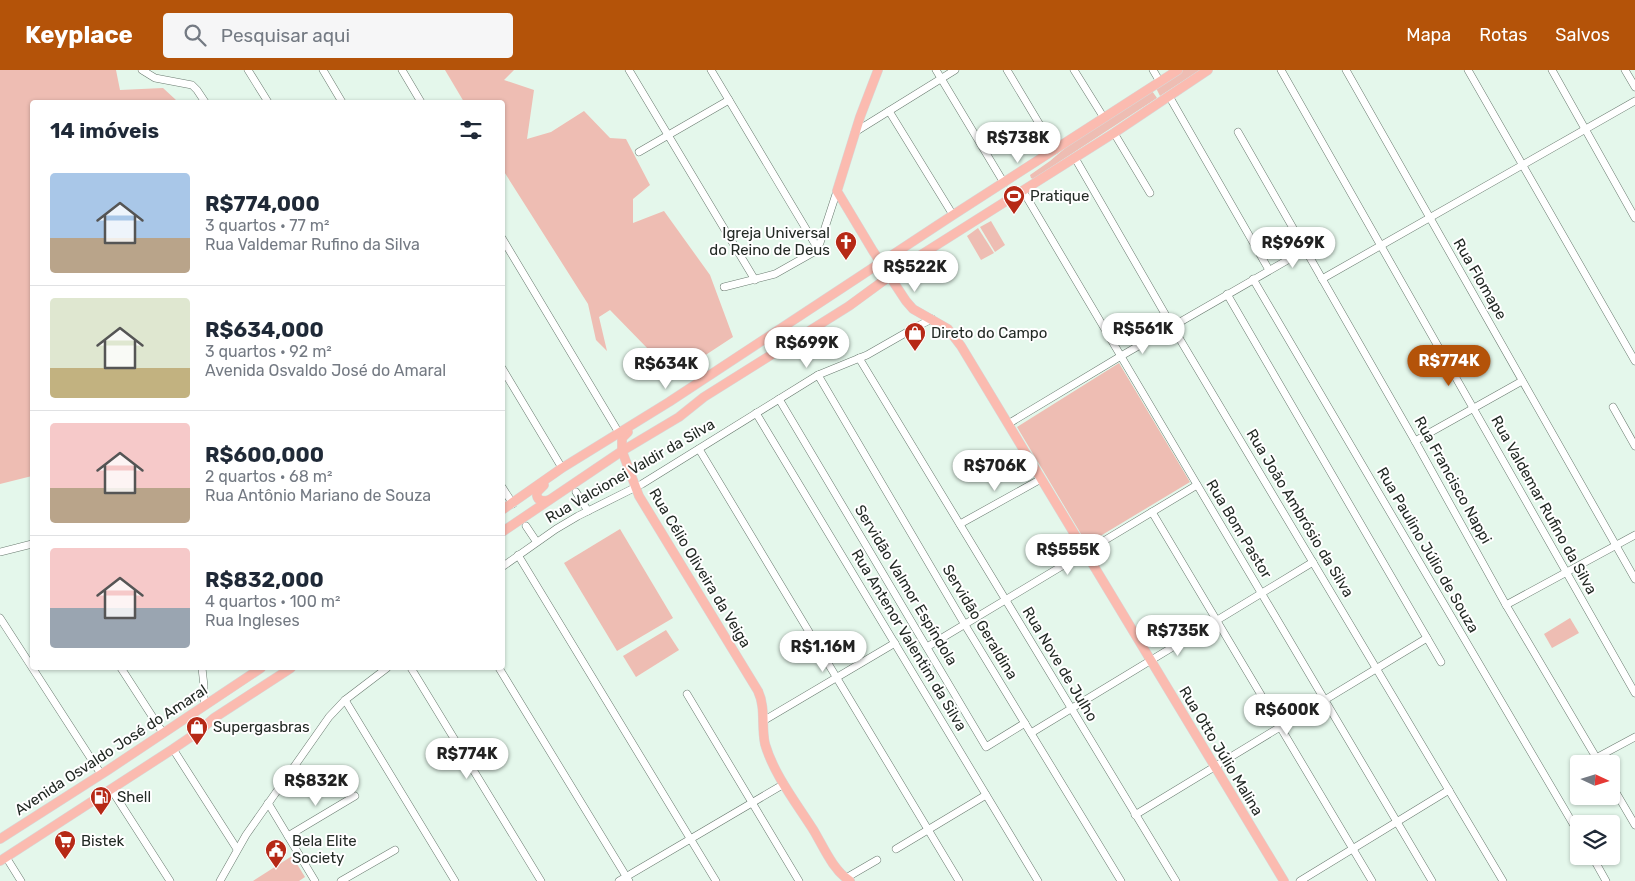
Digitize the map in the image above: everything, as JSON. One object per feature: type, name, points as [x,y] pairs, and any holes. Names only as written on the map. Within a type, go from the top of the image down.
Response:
[{"type":"main road","points":[[837,191],[855,132],[878,70]]},
{"type":"main road","points":[[505,508],[562,468],[639,421],[1178,70]]},
{"type":"main road","points":[[505,530],[622,452],[679,418],[704,398],[848,306],[889,276],[1114,133],[1208,70]]},
{"type":"main road","points":[[1023,191],[1020,184],[1021,177],[1043,162],[1055,150]]},
{"type":"main road","name":"Rua Otto Júlio Malina","points":[[837,191],[889,276],[910,305],[944,326],[956,339],[1284,881]]},
{"type":"main road","points":[[704,398],[710,389],[733,373],[732,369],[724,366]]},
{"type":"main road","points":[[622,452],[623,436],[639,421]]},
{"type":"main road","name":"Rua Célio Oliveira da Veiga","points":[[622,452],[635,487],[758,690],[763,704],[766,747],[784,784],[836,867],[848,880]]},
{"type":"main road","points":[[549,500],[543,502],[539,500],[537,492],[562,468]]},
{"type":"main road","name":"Avenida Osvaldo José do Amaral","points":[[0,839],[258,670]]},
{"type":"main road","name":"Avenida Osvaldo José do Amaral","points":[[3,859],[198,732],[214,718],[288,670]]},
{"type":"main road","points":[[214,718],[226,705],[249,690],[251,685],[242,680]]},
{"type":"main road","points":[[154,760],[148,756],[147,751],[149,747],[167,735],[177,724]]},
{"type":"street","points":[[142,70],[155,78],[192,85],[204,100]]},
{"type":"street","points":[[248,70],[267,100]]},
{"type":"street","points":[[324,70],[341,100]]},
{"type":"street","points":[[402,70],[420,100]]},
{"type":"street","points":[[629,70],[755,280]]},
{"type":"street","points":[[711,70],[818,249]]},
{"type":"street","points":[[936,70],[1004,183]]},
{"type":"street","points":[[855,132],[955,70]]},
{"type":"street","points":[[1007,70],[1055,150]]},
{"type":"street","points":[[1074,70],[1104,118]]},
{"type":"street","points":[[1153,70],[1160,82]]},
{"type":"street","name":"Rua Valdemar Rufino da Silva","points":[[1281,70],[1635,693]]},
{"type":"street","name":"Rua Flomape","points":[[1346,70],[1635,579]]},
{"type":"street","points":[[1468,70],[1635,362]]},
{"type":"street","points":[[1552,70],[1635,218]]},
{"type":"street","points":[[1625,70],[1635,87]]},
{"type":"street","points":[[1169,96],[1269,270]]},
{"type":"street","points":[[639,152],[729,100]]},
{"type":"street","points":[[1322,279],[1635,101]]},
{"type":"street","points":[[889,111],[953,215]]},
{"type":"street","name":"Rua Francisco Nappi","points":[[1238,132],[1415,441],[1506,605],[1594,755]]},
{"type":"street","points":[[1114,133],[1150,193]]},
{"type":"street","name":"Rua João Ambrósio da Silva","points":[[1075,158],[1172,326],[1503,881]]},
{"type":"street","points":[[724,287],[755,280],[782,270],[818,249],[837,191]]},
{"type":"street","name":"Rua Bom Pastor","points":[[1023,191],[1432,881]]},
{"type":"street","points":[[505,243],[619,433]]},
{"type":"street","points":[[1008,424],[1172,326],[1305,250]]},
{"type":"street","name":"Rua Paulino Júlio de Souza","points":[[1253,279],[1570,819]]},
{"type":"street","points":[[1227,294],[1442,662]]},
{"type":"street","name":"Rua Valcionei Valdir da Silva","points":[[505,565],[536,541],[588,511],[642,484],[818,375],[859,358],[932,320]]},
{"type":"street","name":"Rua Nove de Julho","points":[[859,358],[1176,881]]},
{"type":"street","points":[[505,373],[562,468]]},
{"type":"street","name":"Servidão Geraldina","points":[[818,375],[965,625],[1121,881]]},
{"type":"street","points":[[1415,441],[1522,381]]},
{"type":"street","name":"Servidão Valmor Espíndola","points":[[779,399],[986,747],[1025,723]]},
{"type":"street","points":[[1613,407],[1635,446]]},
{"type":"street","name":"Rua Antenor Valentim da Silva","points":[[756,413],[1038,881]]},
{"type":"street","points":[[699,449],[959,881]]},
{"type":"street","points":[[960,524],[1041,479]]},
{"type":"street","points":[[927,647],[1197,485]]},
{"type":"street","points":[[505,492],[513,504]]},
{"type":"street","points":[[576,492],[588,511]]},
{"type":"street","points":[[1152,512],[1372,881]]},
{"type":"street","points":[[526,526],[536,541]]},
{"type":"street","points":[[1506,605],[1635,535]]},
{"type":"street","points":[[0,552],[30,544]]},
{"type":"street","points":[[518,555],[716,881]]},
{"type":"street","points":[[1031,733],[1313,562]]},
{"type":"street","points":[[0,618],[30,664]]},
{"type":"street","points":[[1135,815],[1427,638]]},
{"type":"street","points":[[763,722],[894,643]]},
{"type":"street","points":[[34,670],[101,774]]},
{"type":"street","points":[[121,670],[163,733]]},
{"type":"street","points":[[202,670],[204,706]]},
{"type":"street","points":[[220,881],[237,849],[329,717],[345,700],[384,670]]},
{"type":"street","points":[[412,670],[541,881]]},
{"type":"street","points":[[500,670],[628,879]]},
{"type":"street","points":[[686,694],[799,881]]},
{"type":"street","points":[[345,700],[455,881]]},
{"type":"street","points":[[1607,755],[1635,737]]},
{"type":"street","points":[[173,748],[237,849]]},
{"type":"street","points":[[619,881],[628,879],[690,839],[784,784]]},
{"type":"street","points":[[111,789],[170,881]]},
{"type":"street","points":[[1300,881],[1449,790]]},
{"type":"street","points":[[896,848],[986,794]]},
{"type":"street","points":[[288,836],[355,796]]},
{"type":"street","points":[[1620,799],[1635,825]]},
{"type":"street","points":[[268,803],[315,881]]},
{"type":"street","points":[[341,881],[394,850]]},
{"type":"street","points":[[3,859],[21,881]]},
{"type":"street","points":[[848,880],[877,860]]},
{"type":"street","points":[[1597,865],[1606,881]]},
{"type":"shaded area","points":[[0,70],[116,70],[120,90],[163,88],[176,100],[30,100],[30,476],[0,484]]},
{"type":"shaded area","points":[[445,70],[514,70],[504,80],[534,90],[527,139],[551,132],[584,111],[610,138],[626,139],[650,185],[633,199],[633,223],[664,211],[710,275],[733,337],[669,379],[649,350],[610,310],[599,317],[607,351],[596,340],[588,304],[505,173],[505,100],[463,100]]},
{"type":"shaded area","points":[[1183,70],[1200,70],[1160,96],[1156,88]]},
{"type":"shaded area","points":[[1152,91],[1157,98],[1033,179],[1031,178],[1030,175],[1070,144]]},
{"type":"shaded area","points":[[991,221],[1005,245],[995,252],[980,227]]},
{"type":"shaded area","points":[[978,228],[994,253],[981,260],[967,236]]},
{"type":"shaded area","points":[[1119,363],[1190,482],[1087,544],[1017,427]]},
{"type":"shaded area","points":[[620,529],[673,618],[617,651],[564,563]]},
{"type":"shaded area","points":[[1570,618],[1579,633],[1552,648],[1544,634]]},
{"type":"shaded area","points":[[666,630],[679,650],[636,677],[623,656]]},
{"type":"shaded area","points":[[292,856],[305,877],[299,881],[253,881]]},
{"type":"place","name":"Pratique","points":[[1014,215]]},
{"type":"place","name":"Igreja Universal do Reino de Deus","points":[[846,261]]},
{"type":"place","name":"Direto do Campo","points":[[915,352]]},
{"type":"place","name":"Supergasbras","points":[[197,746]]},
{"type":"place","name":"Shell","points":[[101,816]]},
{"type":"place","name":"Bistek","points":[[65,860]]},
{"type":"place","name":"Bela Elite Society","points":[[276,869]]}]
